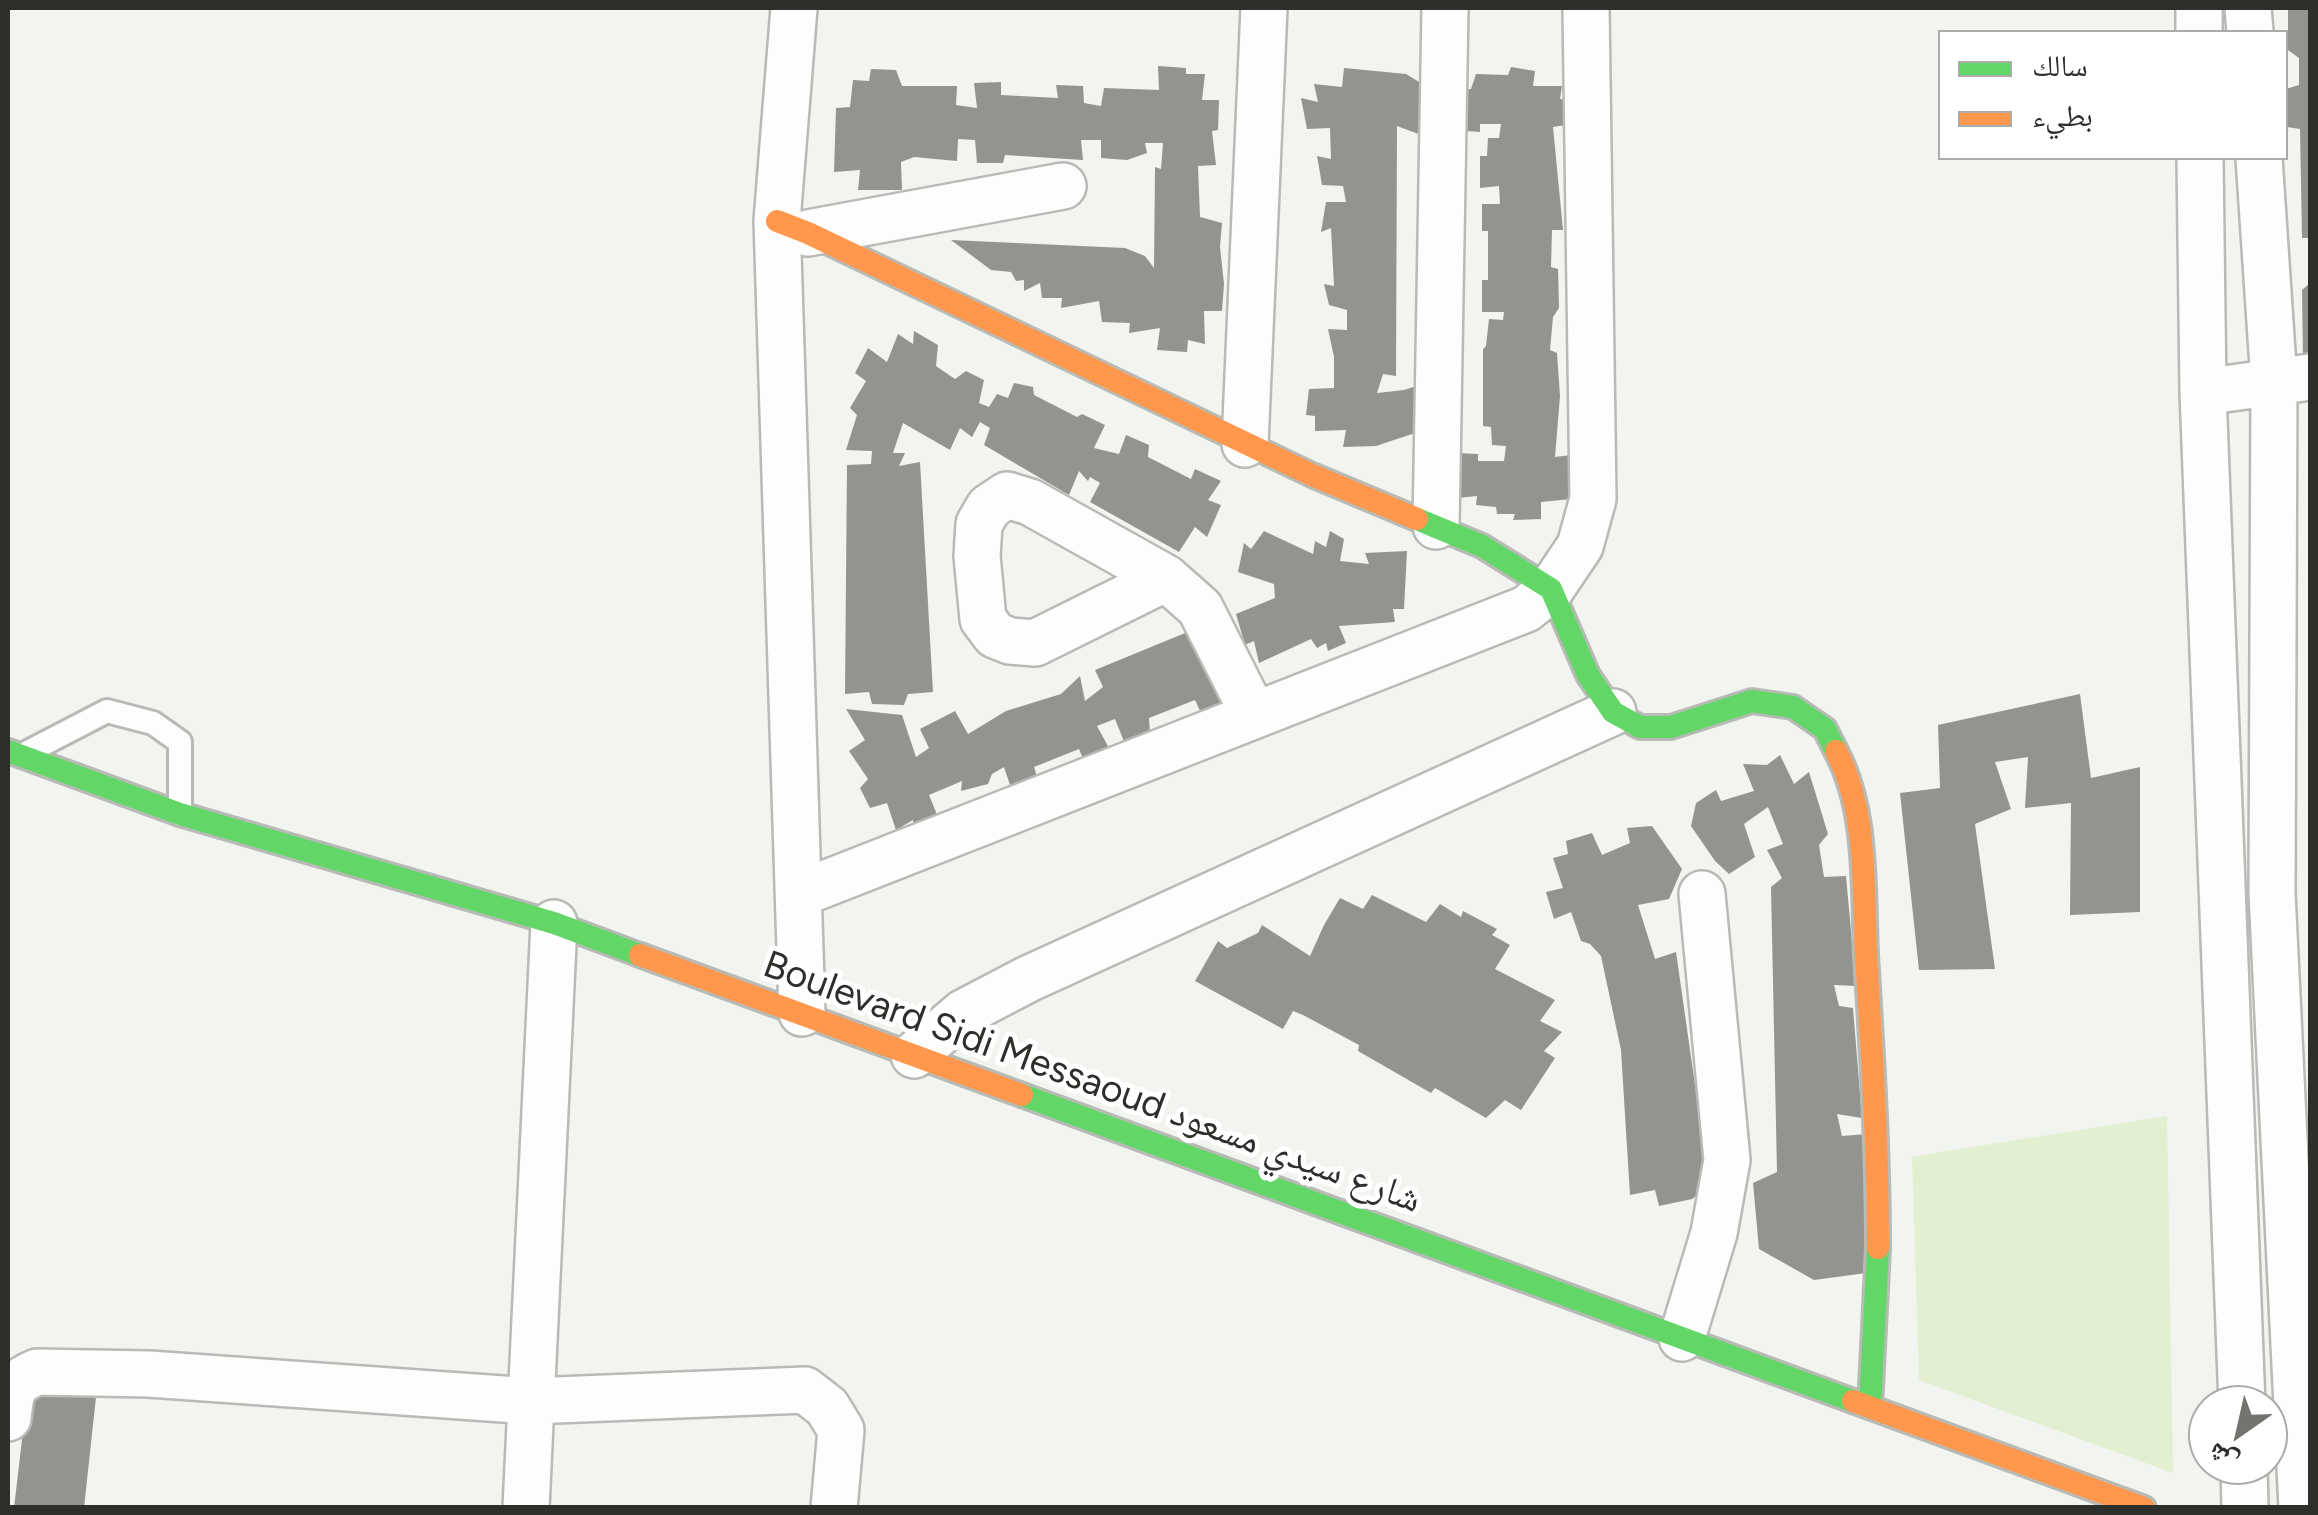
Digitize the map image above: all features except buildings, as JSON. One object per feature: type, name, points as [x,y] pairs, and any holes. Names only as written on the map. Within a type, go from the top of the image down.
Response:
[{"type":"street","points":[[794,8],[792,227],[802,1013]]},
{"type":"street","points":[[1246,444],[1264,8]]},
{"type":"street","points":[[1436,526],[1445,8]]},
{"type":"street","points":[[799,894],[1526,608],[1551,589],[1580,546],[1592,499],[1586,8]]},
{"type":"street","points":[[2200,160],[2202,392],[2241,1385]]},
{"type":"street","points":[[2258,160],[2292,380],[2291,892],[2302,1508]]},
{"type":"street","points":[[792,227],[1063,186]]},
{"type":"street","points":[[792,227],[1312,475],[1482,546],[1551,589],[1588,675],[1613,712],[1640,726],[1672,727],[1752,701],[1793,707],[1825,729],[1843,762],[1858,822],[1878,1160],[1878,1280],[1870,1407]]},
{"type":"street","points":[[2202,392],[2292,380]]},
{"type":"street","points":[[1166,578],[1200,608],[1254,716]]},
{"type":"street","points":[[914,1056],[963,1013],[1028,978],[1613,712]]},
{"type":"street","name":"Boulevard Sidi Messaoud شارع سيدي مسعود","points":[[14,753],[180,814],[554,923],[2144,1508]]},
{"type":"street","points":[[1682,1338],[1714,1232],[1727,1160],[1702,894]]},
{"type":"street","points":[[526,1508],[554,923]]},
{"type":"street","points":[[8,1418],[11,1392],[21,1378],[37,1372],[149,1374],[531,1401],[805,1390],[827,1406],[841,1430],[834,1508]]},
{"type":"lane","points":[[14,753],[107,711],[152,724],[180,742],[180,814]]},
{"type":"green space","points":[[2167,1116],[2173,1473],[1919,1380],[1910,1157]]},
{"type":"traffic: fast","points":[[1417,519],[1482,546],[1551,589],[1588,675],[1613,712],[1640,727],[1671,727],[1752,701],[1793,707],[1825,729],[1836,751]]},
{"type":"traffic: fast","points":[[8,751],[180,814],[554,923],[640,955]]},
{"type":"traffic: fast","points":[[1022,1095],[1853,1401]]},
{"type":"traffic: fast","points":[[1870,1407],[1878,1248]]},
{"type":"traffic: slow","points":[[777,221],[1312,475],[1417,519]]},
{"type":"traffic: slow","points":[[1836,751],[1854,799],[1862,851],[1878,1248]]},
{"type":"traffic: slow","points":[[640,955],[1022,1095]]},
{"type":"traffic: slow","points":[[1853,1401],[2144,1508]]}]
